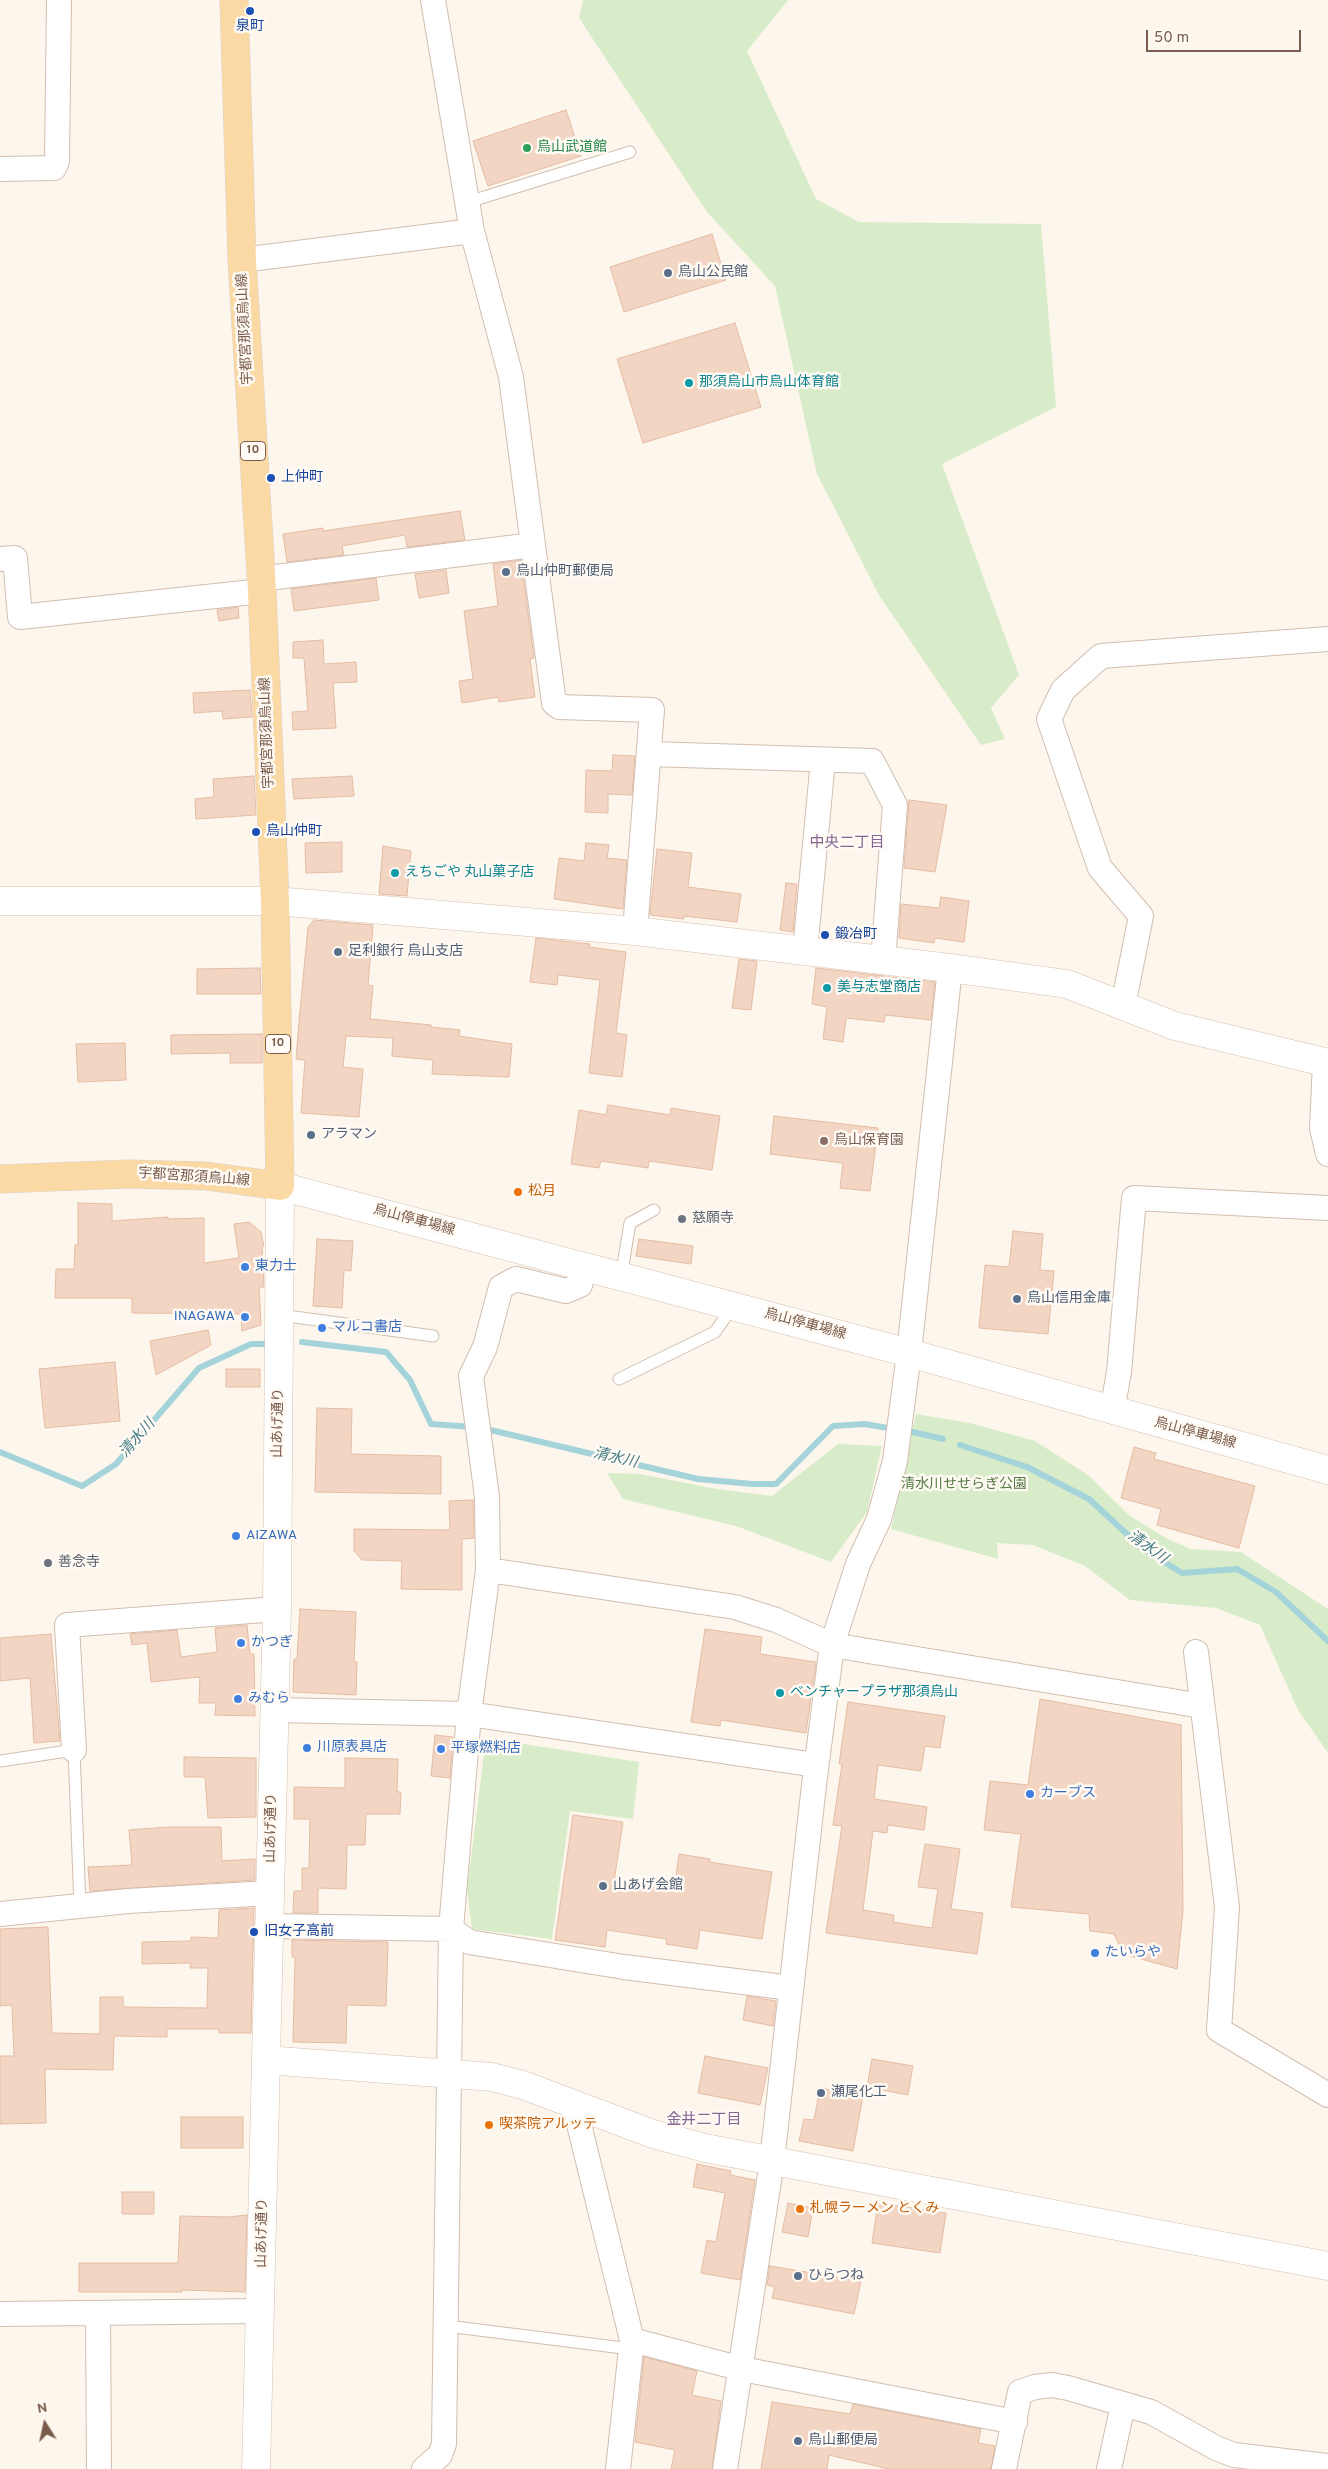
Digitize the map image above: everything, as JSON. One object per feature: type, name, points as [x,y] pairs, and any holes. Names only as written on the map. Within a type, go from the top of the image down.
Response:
[{"type":"main road","name":"宇都宮那須烏山線","points":[[0,1179],[156,1174],[206,1176],[280,1186],[275,902],[261,585],[242,260],[234,0]]},
{"type":"street","points":[[0,169],[54,168],[57,161],[59,0]]},
{"type":"street","points":[[433,0],[472,231],[511,377],[554,703],[559,708],[652,710],[635,931]]},
{"type":"street","points":[[242,260],[472,231]]},
{"type":"street","points":[[0,559],[15,558],[20,617],[261,585],[534,545]]},
{"type":"street","points":[[1123,1006],[1141,916],[1100,868],[1048,719],[1063,690],[1101,656],[1328,639]]},
{"type":"street","points":[[650,754],[872,761],[895,805],[883,960]]},
{"type":"street","points":[[805,951],[823,760]]},
{"type":"street","points":[[0,901],[275,902],[635,931],[950,968],[1067,984],[1175,1026],[1326,1063],[1322,1128],[1328,1154]]},
{"type":"street","points":[[725,2469],[742,2369],[772,2161],[816,1765],[832,1645],[858,1564],[879,1518],[891,1478],[898,1440],[950,968]]},
{"type":"street","name":"烏山停車場線","points":[[280,1186],[909,1353],[1328,1470]]},
{"type":"street","name":"山あげ通り","points":[[256,2469],[277,1609],[280,1186]]},
{"type":"street","points":[[1112,1411],[1119,1372],[1134,1198],[1328,1208]]},
{"type":"street","points":[[424,2469],[440,2455],[444,2444],[451,1929],[469,1714],[488,1570],[487,1497],[471,1376],[484,1347],[501,1287],[516,1279],[566,1290],[580,1285],[585,1267]]},
{"type":"street","points":[[488,1570],[735,1607],[776,1620],[832,1645],[1202,1706]]},
{"type":"street","points":[[74,1750],[66,1625],[277,1609]]},
{"type":"street","points":[[1196,1652],[1219,1826],[1227,1907],[1219,2030],[1328,2095]]},
{"type":"street","points":[[274,1710],[469,1714],[816,1765]]},
{"type":"street","points":[[0,1914],[80,1906],[270,1893]]},
{"type":"street","points":[[270,1926],[451,1929],[468,1942],[624,1967],[791,1988]]},
{"type":"street","points":[[266,2060],[492,2077],[523,2085],[653,2134],[705,2148],[1328,2266]]},
{"type":"street","points":[[574,2104],[632,2344],[618,2469]]},
{"type":"street","points":[[0,2314],[261,2311]]},
{"type":"street","points":[[98,2313],[99,2469]]},
{"type":"street","points":[[632,2344],[742,2369],[1016,2422]]},
{"type":"street","points":[[1004,2469],[1016,2422],[1020,2392],[1052,2385],[1151,2412],[1216,2448],[1234,2455],[1328,2466]]},
{"type":"street","points":[[1109,2469],[1123,2405]]},
{"type":"lane","points":[[468,202],[630,152]]},
{"type":"lane","points":[[621,1277],[630,1223],[654,1210]]},
{"type":"lane","points":[[619,1379],[715,1332],[733,1306]]},
{"type":"lane","points":[[280,1315],[433,1336]]},
{"type":"lane","points":[[0,1760],[74,1750],[80,1906]]},
{"type":"lane","points":[[447,2326],[632,2344]]},
{"type":"green space","points":[[583,0],[788,0],[747,51],[816,199],[859,222],[1041,224],[1056,407],[942,464],[1019,675],[991,708],[1005,739],[981,745],[879,595],[817,474],[775,286],[707,212],[579,18]]},
{"type":"green space","name":"清水川せせらぎ公園","points":[[916,1414],[970,1423],[1035,1441],[1088,1475],[1130,1516],[1168,1539],[1191,1549],[1241,1552],[1328,1609],[1328,1753],[1298,1710],[1260,1625],[1216,1608],[1130,1600],[1085,1566],[1033,1545],[997,1543],[998,1559],[891,1529]]},
{"type":"green space","points":[[838,1444],[882,1446],[867,1512],[831,1562],[736,1526],[623,1499],[607,1473],[640,1474],[717,1489],[772,1496]]},
{"type":"green space","points":[[486,1738],[639,1762],[633,1819],[570,1811],[552,1939],[472,1929],[467,1889]]},
{"type":"building","name":"烏山武道館","points":[[566,110],[581,156],[488,186],[473,141]]},
{"type":"building","name":"烏山公民館","points":[[712,234],[726,280],[624,312],[610,267]]},
{"type":"building","name":"那須烏山市烏山体育館","points":[[735,323],[761,407],[643,443],[617,359]]},
{"type":"building","points":[[460,511],[465,540],[407,547],[405,535],[342,546],[344,555],[287,562],[283,534],[323,528],[323,531]]},
{"type":"building","points":[[521,560],[534,658],[530,659],[535,697],[499,702],[498,697],[462,703],[459,681],[473,679],[464,611],[498,606],[493,564]]},
{"type":"building","points":[[446,570],[449,593],[419,598],[415,574]]},
{"type":"building","points":[[376,578],[379,600],[294,611],[291,589]]},
{"type":"building","points":[[238,607],[239,618],[219,621],[217,610]]},
{"type":"building","points":[[323,640],[324,664],[356,662],[357,682],[333,683],[336,728],[293,730],[292,712],[308,711],[304,658],[293,658],[293,642]]},
{"type":"building","points":[[250,690],[252,717],[223,719],[222,711],[194,713],[193,693]]},
{"type":"building","points":[[613,755],[635,756],[632,795],[608,794],[608,813],[585,812],[586,770],[612,771]]},
{"type":"building","points":[[254,776],[256,815],[196,819],[195,799],[214,797],[213,779]]},
{"type":"building","points":[[352,776],[354,796],[294,799],[292,779]]},
{"type":"building","points":[[909,800],[947,805],[935,872],[904,868]]},
{"type":"building","points":[[342,842],[342,872],[306,873],[305,843]]},
{"type":"building","points":[[586,843],[609,845],[607,858],[627,860],[623,909],[554,899],[559,858],[584,861]]},
{"type":"building","name":"えちごや 丸山菓子店","points":[[383,846],[411,851],[407,896],[379,894]]},
{"type":"building","points":[[657,849],[692,853],[688,887],[741,894],[737,922],[684,916],[684,919],[650,915]]},
{"type":"building","points":[[786,883],[797,884],[793,932],[780,930]]},
{"type":"building","points":[[941,897],[969,901],[964,942],[935,938],[934,943],[899,938],[901,904],[939,908]]},
{"type":"building","points":[[314,920],[373,925],[368,985],[373,986],[370,1019],[460,1030],[459,1036],[512,1044],[509,1077],[432,1074],[433,1060],[392,1056],[393,1038],[346,1036],[343,1067],[363,1069],[359,1117],[301,1113],[305,1060],[296,1059],[308,927]]},
{"type":"building","points":[[536,938],[590,944],[589,947],[626,952],[616,1033],[627,1035],[622,1077],[589,1073],[600,980],[558,975],[557,985],[530,982]]},
{"type":"building","points":[[739,959],[757,961],[751,1010],[732,1008]]},
{"type":"building","points":[[260,968],[261,994],[197,994],[197,969]]},
{"type":"building","points":[[816,968],[935,982],[931,1020],[885,1015],[884,1022],[846,1018],[843,1042],[823,1039],[827,1007],[812,1004]]},
{"type":"building","points":[[262,1034],[262,1063],[230,1063],[230,1053],[171,1054],[171,1035]]},
{"type":"building","points":[[125,1043],[126,1080],[78,1082],[76,1044]]},
{"type":"building","points":[[608,1105],[670,1115],[671,1108],[720,1116],[712,1170],[649,1161],[648,1168],[601,1161],[599,1168],[571,1164],[579,1110],[606,1115]]},
{"type":"building","name":"烏山保育園","points":[[774,1116],[878,1128],[870,1191],[840,1188],[843,1163],[770,1154]]},
{"type":"building","points":[[78,1203],[112,1204],[112,1221],[168,1217],[168,1219],[204,1218],[204,1263],[239,1258],[234,1224],[249,1222],[261,1232],[264,1246],[262,1247],[264,1287],[259,1287],[261,1325],[242,1331],[241,1314],[132,1313],[132,1298],[55,1298],[56,1269],[74,1269],[75,1245],[78,1245]]},
{"type":"building","name":"烏山信用金庫","points":[[1013,1231],[1043,1234],[1040,1270],[1054,1271],[1048,1334],[979,1328],[985,1265],[1009,1267]]},
{"type":"building","points":[[317,1239],[353,1241],[351,1271],[344,1270],[342,1308],[313,1306]]},
{"type":"building","points":[[639,1239],[693,1246],[691,1264],[636,1256]]},
{"type":"building","points":[[208,1330],[211,1345],[156,1375],[150,1341]]},
{"type":"building","points":[[115,1362],[120,1421],[45,1428],[39,1369]]},
{"type":"building","points":[[226,1369],[260,1369],[260,1387],[226,1387]]},
{"type":"building","points":[[317,1408],[352,1409],[351,1454],[441,1456],[441,1494],[315,1492]]},
{"type":"building","points":[[1134,1447],[1156,1453],[1154,1459],[1255,1486],[1239,1548],[1157,1525],[1161,1509],[1121,1498]]},
{"type":"building","points":[[473,1500],[474,1538],[462,1539],[462,1590],[401,1589],[402,1561],[362,1560],[354,1551],[354,1529],[450,1530],[449,1501]]},
{"type":"building","points":[[300,1609],[356,1612],[354,1662],[357,1662],[356,1695],[293,1692],[294,1659],[297,1659]]},
{"type":"building","points":[[247,1625],[250,1654],[254,1654],[255,1716],[215,1715],[216,1703],[199,1703],[200,1677],[151,1682],[147,1643],[132,1645],[130,1634],[177,1630],[181,1657],[217,1652],[215,1628]]},
{"type":"building","points":[[705,1629],[762,1637],[760,1654],[816,1662],[806,1733],[721,1720],[720,1726],[691,1722]]},
{"type":"building","points":[[51,1634],[60,1741],[34,1743],[30,1678],[0,1681],[0,1638]]},
{"type":"building","points":[[1040,1699],[1181,1725],[1183,1910],[1177,1969],[1123,1954],[1114,1934],[1090,1931],[1089,1914],[1011,1907],[1021,1834],[984,1830],[990,1781],[1028,1785]]},
{"type":"building","points":[[848,1702],[945,1716],[940,1748],[925,1746],[921,1771],[878,1765],[874,1799],[927,1807],[924,1830],[888,1825],[887,1833],[873,1831],[863,1910],[894,1915],[893,1922],[932,1928],[938,1889],[918,1887],[925,1844],[960,1849],[951,1909],[983,1913],[977,1954],[826,1933],[842,1826],[833,1825],[842,1764],[839,1764]]},
{"type":"building","points":[[435,1735],[453,1737],[450,1778],[431,1776]]},
{"type":"building","points":[[184,1757],[256,1758],[256,1817],[208,1818],[205,1777],[184,1777]]},
{"type":"building","points":[[345,1758],[398,1759],[397,1792],[401,1792],[400,1814],[366,1814],[365,1845],[347,1845],[346,1889],[318,1888],[318,1913],[293,1913],[294,1891],[302,1891],[302,1868],[309,1868],[310,1819],[294,1819],[294,1787],[345,1788]]},
{"type":"building","name":"山あげ会館","points":[[573,1815],[623,1822],[614,1882],[674,1890],[679,1854],[710,1859],[710,1862],[772,1872],[762,1939],[700,1930],[697,1949],[666,1944],[667,1939],[607,1930],[605,1947],[555,1940]]},
{"type":"building","points":[[169,1827],[221,1827],[222,1861],[255,1859],[255,1880],[90,1891],[88,1867],[132,1865],[129,1830]]},
{"type":"building","points":[[254,1908],[251,2033],[219,2033],[219,2029],[167,2029],[167,2037],[114,2036],[113,2070],[45,2069],[46,2123],[0,2124],[0,2056],[14,2056],[12,2005],[0,2006],[0,1929],[48,1927],[52,2033],[100,2034],[100,1997],[123,1997],[123,2007],[207,2008],[208,1968],[190,1968],[191,1963],[142,1964],[142,1942],[191,1941],[191,1937],[218,1938],[219,1910]]},
{"type":"building","points":[[292,1940],[388,1942],[386,2006],[347,2005],[346,2043],[293,2042],[295,1957],[292,1957]]},
{"type":"building","points":[[747,1996],[776,2001],[773,2026],[743,2020]]},
{"type":"building","points":[[705,2056],[768,2068],[760,2105],[698,2093]]},
{"type":"building","points":[[872,2059],[913,2066],[908,2095],[867,2087]]},
{"type":"building","points":[[820,2088],[863,2096],[853,2151],[799,2141],[804,2119],[814,2120]]},
{"type":"building","points":[[181,2117],[243,2117],[243,2148],[181,2148]]},
{"type":"building","points":[[697,2164],[731,2171],[730,2175],[755,2180],[740,2280],[701,2273],[707,2240],[716,2242],[725,2193],[693,2187]]},
{"type":"building","points":[[122,2192],[154,2192],[154,2214],[122,2214]]},
{"type":"building","points":[[788,2203],[813,2208],[808,2237],[782,2232]]},
{"type":"building","points":[[878,2203],[946,2213],[940,2253],[872,2243]]},
{"type":"building","points":[[247,2215],[245,2292],[182,2290],[182,2292],[79,2292],[79,2263],[178,2263],[180,2216],[228,2217]]},
{"type":"building","points":[[770,2266],[861,2281],[854,2314],[772,2298],[775,2287],[767,2285]]},
{"type":"building","points":[[644,2357],[697,2371],[692,2395],[721,2401],[712,2469],[671,2469],[675,2450],[635,2442]]},
{"type":"building","points":[[772,2402],[850,2414],[853,2404],[981,2429],[978,2443],[995,2446],[991,2469],[889,2469],[829,2455],[827,2469],[761,2469]]},
{"type":"waterway","name":"清水川","points":[[302,1342],[386,1352],[410,1380],[431,1424],[472,1427]]},
{"type":"waterway","name":"清水川","points":[[0,1452],[82,1486],[116,1464],[199,1368],[251,1344],[263,1344]]},
{"type":"waterway","name":"清水川","points":[[482,1428],[698,1479],[752,1484],[776,1484],[833,1426],[865,1424],[894,1429]]},
{"type":"waterway","name":"清水川","points":[[904,1430],[943,1439]]},
{"type":"waterway","name":"清水川","points":[[960,1445],[1027,1467],[1089,1499],[1142,1548],[1182,1573],[1237,1569],[1276,1592],[1328,1641]]},
{"type":"place","name":"泉町","points":[[250,11]]},
{"type":"place","name":"烏山武道館","points":[[527,148]]},
{"type":"place","name":"烏山公民館","points":[[668,273]]},
{"type":"place","name":"那須烏山市烏山体育館","points":[[689,383]]},
{"type":"place","name":"上仲町","points":[[271,478]]},
{"type":"place","name":"烏山仲町郵便局","points":[[506,572]]},
{"type":"place","name":"烏山仲町","points":[[256,832]]},
{"type":"place","name":"えちごや 丸山菓子店","points":[[395,873]]},
{"type":"place","name":"鍛冶町","points":[[825,935]]},
{"type":"place","name":"足利銀行 烏山支店","points":[[338,952]]},
{"type":"place","name":"美与志堂商店","points":[[827,988]]},
{"type":"place","name":"アラマン","points":[[311,1135]]},
{"type":"place","name":"烏山保育園","points":[[824,1141]]},
{"type":"place","name":"松月","points":[[518,1192]]},
{"type":"place","name":"慈願寺","points":[[682,1219]]},
{"type":"place","name":"東力士","points":[[245,1267]]},
{"type":"place","name":"烏山信用金庫","points":[[1017,1299]]},
{"type":"place","name":"INAGAWA","points":[[245,1317]]},
{"type":"place","name":"マルコ書店","points":[[322,1328]]},
{"type":"place","name":"AIZAWA","points":[[236,1536]]},
{"type":"place","name":"善念寺","points":[[48,1563]]},
{"type":"place","name":"かつぎ","points":[[241,1643]]},
{"type":"place","name":"ベンチャープラザ那須烏山","points":[[780,1693]]},
{"type":"place","name":"みむら","points":[[238,1699]]},
{"type":"place","name":"川原表具店","points":[[307,1748]]},
{"type":"place","name":"平塚燃料店","points":[[441,1749]]},
{"type":"place","name":"カーブス","points":[[1030,1794]]},
{"type":"place","name":"山あげ会館","points":[[603,1886]]},
{"type":"place","name":"旧女子高前","points":[[254,1932]]},
{"type":"place","name":"たいらや","points":[[1095,1953]]},
{"type":"place","name":"瀬尾化工","points":[[821,2093]]},
{"type":"place","name":"喫茶院アルッテ","points":[[489,2125]]},
{"type":"place","name":"札幌ラーメン とくみ","points":[[800,2209]]},
{"type":"place","name":"ひらつね","points":[[798,2276]]},
{"type":"place","name":"烏山郵便局","points":[[798,2441]]},
{"type":"district","name":"中央二丁目","points":[[847,844]]},
{"type":"district","name":"金井二丁目","points":[[704,2121]]}]
